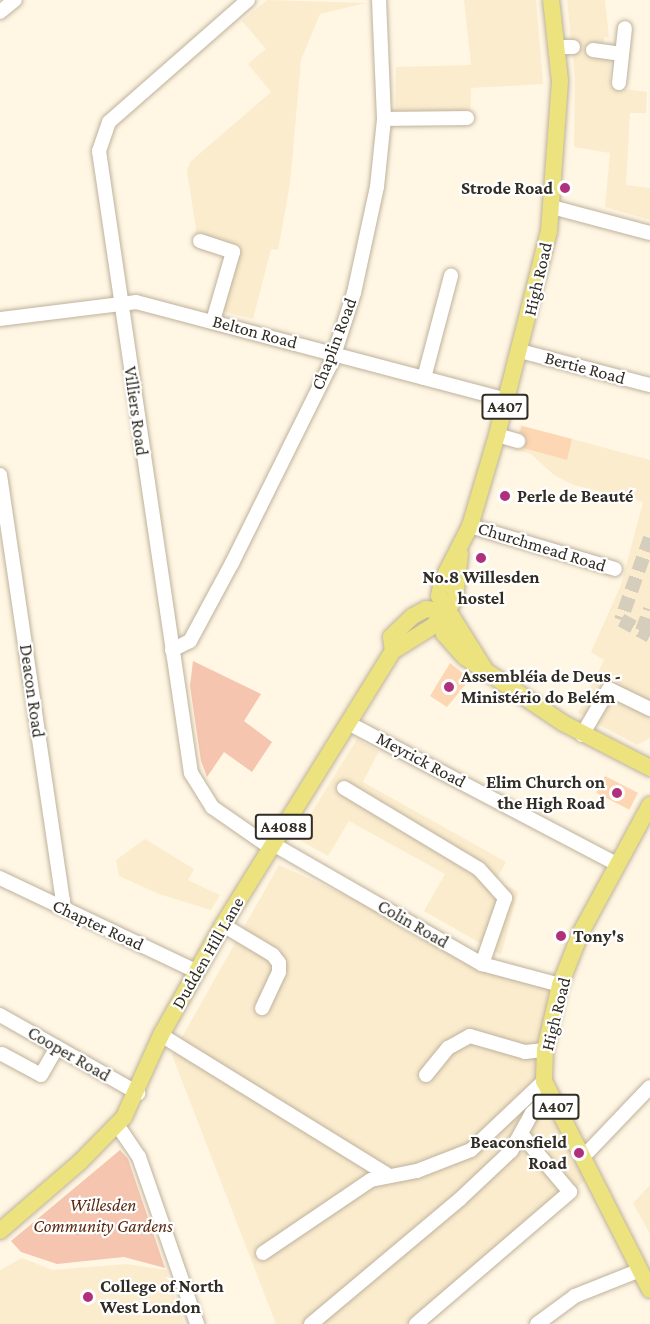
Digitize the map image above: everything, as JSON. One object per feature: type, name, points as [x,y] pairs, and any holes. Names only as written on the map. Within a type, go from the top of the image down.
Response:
[{"type":"main road","name":"High Road","points":[[551,0],[565,47],[552,207],[520,351],[497,435],[470,526],[461,550],[442,581],[439,596],[446,612],[484,668],[582,735],[650,768]]},
{"type":"main road","name":"Dudden Hill Lane","points":[[0,1231],[118,1126],[138,1093],[161,1035],[196,971],[393,651],[391,637],[413,616],[426,609],[446,612]]},
{"type":"main road","name":"High Road","points":[[649,1286],[584,1156],[550,1097],[544,1081],[544,1050],[560,986],[581,932],[650,805]]},
{"type":"street","points":[[0,12],[15,0]]},
{"type":"street","name":"Villiers Road","points":[[248,0],[143,89],[109,122],[104,133],[100,168],[191,773],[200,792],[228,821],[272,846]]},
{"type":"street","name":"Chaplin Road","points":[[172,650],[190,641],[334,354],[354,293],[369,229],[384,119],[379,0]]},
{"type":"street","points":[[619,83],[625,28]]},
{"type":"street","points":[[593,50],[622,54]]},
{"type":"street","points":[[384,119],[467,118]]},
{"type":"street","points":[[552,207],[650,233]]},
{"type":"street","points":[[200,241],[233,252],[213,321]]},
{"type":"street","points":[[424,378],[451,276]]},
{"type":"street","name":"Belton Road","points":[[0,319],[120,301],[213,321],[507,400]]},
{"type":"street","name":"Bertie Road","points":[[520,351],[650,385]]},
{"type":"street","points":[[497,435],[518,441]]},
{"type":"street","name":"Deacon Road","points":[[0,475],[63,900],[59,907]]},
{"type":"street","name":"Churchmead Road","points":[[470,526],[615,569]]},
{"type":"street","points":[[582,735],[609,689],[650,709]]},
{"type":"street","name":"Meyrick Road","points":[[350,724],[618,865]]},
{"type":"street","points":[[344,788],[479,869],[505,898],[482,964]]},
{"type":"street","name":"Colin Road","points":[[272,846],[482,964],[560,986]]},
{"type":"street","name":"Chapter Road","points":[[0,878],[196,971]]},
{"type":"street","points":[[223,925],[273,955],[279,963],[279,972],[262,1008]]},
{"type":"street","name":"Cooper Road","points":[[0,1015],[138,1093]]},
{"type":"street","points":[[161,1035],[389,1176]]},
{"type":"street","points":[[426,1075],[447,1048],[470,1036],[525,1052],[544,1050]]},
{"type":"street","points":[[2,1054],[41,1076],[57,1047]]},
{"type":"street","points":[[263,1253],[371,1180],[417,1171],[471,1150],[544,1081]]},
{"type":"street","points":[[584,1156],[650,1087]]},
{"type":"street","points":[[311,1324],[460,1199],[511,1151],[522,1135],[532,1113],[550,1097]]},
{"type":"street","points":[[118,1126],[139,1157],[196,1324]]},
{"type":"street","points":[[416,1324],[570,1192],[522,1135]]},
{"type":"street","points":[[537,1324],[575,1296],[640,1270]]},
{"type":"shaded area","points":[[267,0],[366,3],[320,14],[301,60],[290,184],[278,250],[271,249],[253,319],[212,309],[224,256],[193,248],[196,229],[187,171],[190,162],[271,92],[248,64],[266,49],[242,21]]},
{"type":"shaded area","points":[[464,0],[536,0],[543,84],[471,88],[470,125],[395,122],[396,67],[471,65]]},
{"type":"shaded area","points":[[567,0],[605,0],[609,38],[604,37],[604,48],[610,49],[610,87],[647,92],[646,113],[630,113],[626,185],[650,188],[650,220],[605,207],[610,153],[574,147],[575,78]]},
{"type":"shaded area","points":[[520,425],[650,460],[650,738],[637,745],[578,713],[604,660],[591,652],[621,585],[643,502],[574,485],[554,475],[531,454],[514,449]]},
{"type":"shaded area","points":[[357,739],[379,751],[363,782],[506,862],[496,880],[518,892],[501,955],[424,911],[445,874],[349,821],[328,856],[296,838]]},
{"type":"shaded area","points":[[145,839],[194,869],[188,880],[220,895],[211,910],[159,894],[119,876],[116,860]]},
{"type":"shaded area","points":[[279,865],[550,988],[537,1049],[538,1084],[561,1133],[589,1177],[412,1324],[276,1324],[172,1055]]},
{"type":"shaded area","points":[[650,1185],[650,1234],[633,1203]]},
{"type":"shaded area","name":"College of North West London","points":[[22,1258],[52,1270],[127,1264],[166,1270],[184,1324],[0,1324],[0,1270]]},
{"type":"green space","points":[[193,661],[261,694],[244,721],[272,742],[252,772],[224,752],[207,777],[201,761],[190,686]]},
{"type":"green space","name":"Willesden Community Gardens","points":[[120,1150],[128,1159],[165,1268],[124,1257],[57,1264],[21,1252],[11,1241]]},
{"type":"building","points":[[522,426],[572,439],[567,460],[523,448],[527,439],[520,432]]},
{"type":"building","name":"Assembléia de Deus - Ministério do Belém","points":[[450,663],[470,679],[447,707],[430,696]]},
{"type":"building","name":"Elim Church on the High Road","points":[[605,776],[638,793],[629,810],[596,793]]},
{"type":"tunnel","points":[[650,538],[621,620],[650,636]]},
{"type":"tunnel","points":[[642,631],[650,609]]},
{"type":"place","name":"Strode Road","points":[[565,188]]},
{"type":"place","name":"Perle de Beauté","points":[[505,496]]},
{"type":"place","name":"No.8 Willesden hostel","points":[[481,558]]},
{"type":"place","name":"Assembléia de Deus - Ministério do Belém","points":[[449,687]]},
{"type":"place","name":"Elim Church on the High Road","points":[[617,793]]},
{"type":"place","name":"Tony's","points":[[561,936]]},
{"type":"place","name":"Beaconsfield Road","points":[[579,1153]]},
{"type":"place","name":"College of North West London","points":[[88,1297]]}]
